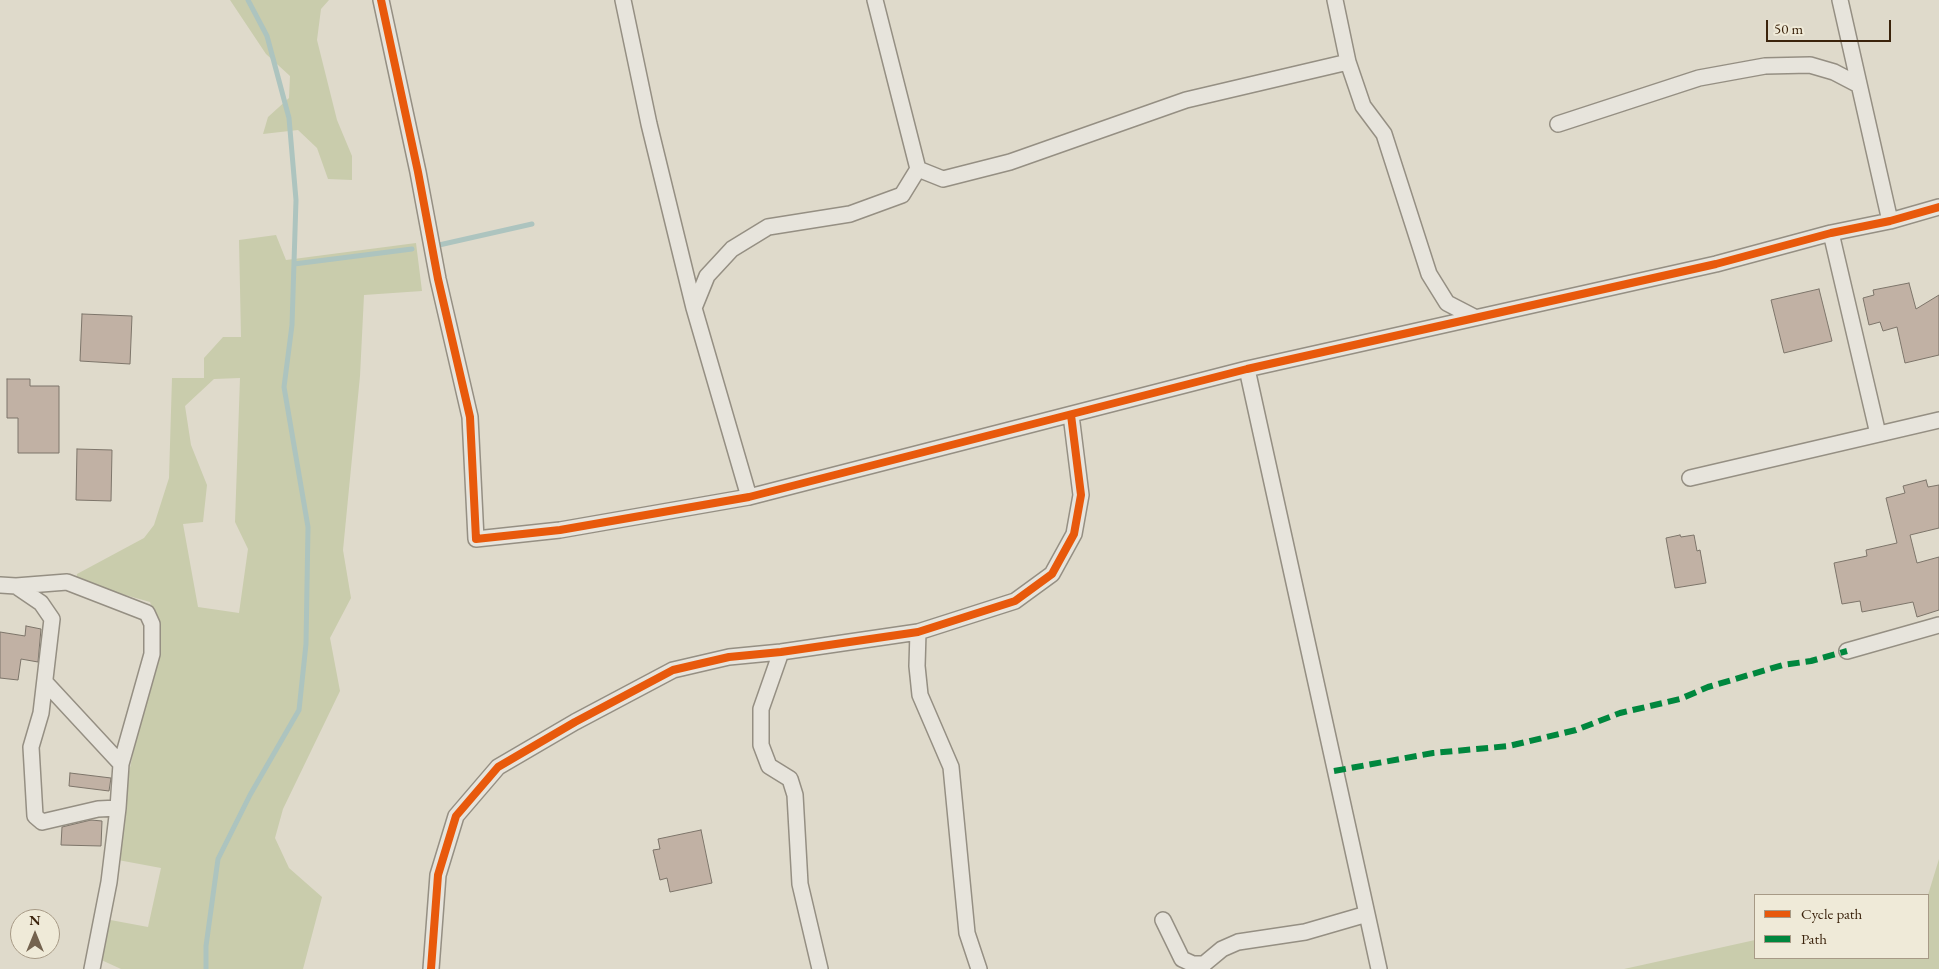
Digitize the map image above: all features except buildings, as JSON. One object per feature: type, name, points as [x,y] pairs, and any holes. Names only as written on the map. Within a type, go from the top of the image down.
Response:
[{"type":"street","points":[[381,0],[416,163],[438,279],[470,417],[476,539],[560,530],[749,497],[1247,369],[1716,264],[1831,233],[1890,221],[1939,207]]},
{"type":"street","points":[[623,0],[649,124],[694,308],[749,497]]},
{"type":"street","points":[[694,308],[707,276],[732,249],[768,227],[850,214],[902,195],[918,169],[876,0]]},
{"type":"street","points":[[1335,0],[1348,62],[1363,106],[1384,134],[1429,274],[1447,303],[1474,317]]},
{"type":"street","points":[[1840,0],[1857,84],[1890,221]]},
{"type":"street","points":[[918,169],[943,179],[952,177],[1010,162],[1186,100],[1348,62]]},
{"type":"street","points":[[1558,124],[1699,78],[1764,66],[1810,65],[1834,72],[1857,84]]},
{"type":"street","points":[[1831,233],[1878,434]]},
{"type":"street","points":[[1247,369],[1379,969]]},
{"type":"street","points":[[431,969],[438,875],[456,816],[498,766],[575,722],[673,670],[729,656],[781,652],[918,632],[1015,600],[1052,574],[1074,534],[1081,495],[1071,415]]},
{"type":"street","points":[[1690,478],[1939,420]]},
{"type":"street","points":[[0,585],[16,586],[68,582],[147,613],[152,624],[152,654],[121,764],[109,882],[92,969]]},
{"type":"street","points":[[16,586],[41,603],[52,618],[42,713],[31,747],[34,816],[42,822],[98,810],[118,808]]},
{"type":"street","points":[[1847,651],[1939,625]]},
{"type":"street","points":[[918,632],[917,666],[920,695],[951,767],[967,933],[979,969]]},
{"type":"street","points":[[781,652],[761,709],[761,745],[769,766],[790,779],[795,795],[800,884],[820,969]]},
{"type":"street","points":[[45,682],[121,764]]},
{"type":"street","points":[[1163,920],[1182,959],[1194,964],[1204,964],[1222,949],[1238,942],[1305,932],[1367,914]]},
{"type":"green space","points":[[230,0],[329,0],[321,9],[317,40],[337,120],[352,156],[352,180],[328,179],[317,148],[298,130],[263,134],[268,117],[289,98],[290,76],[266,54]]},
{"type":"green space","points":[[276,235],[286,260],[416,243],[422,291],[364,295],[360,376],[343,550],[351,598],[330,638],[340,691],[283,809],[275,838],[289,868],[322,897],[303,969],[121,969],[97,958],[105,919],[148,927],[161,868],[118,860],[126,786],[150,676],[157,621],[150,602],[76,581],[77,574],[144,538],[154,525],[169,478],[172,378],[204,378],[204,358],[223,337],[241,337],[239,240]],"holes":[[[240,378],[235,522],[248,549],[239,613],[198,607],[183,524],[203,522],[207,485],[191,445],[185,406],[214,379]]]},
{"type":"green space","points":[[1939,859],[1939,969],[1624,969],[1754,940],[1754,959],[1929,959],[1928,894]]},
{"type":"waterway","points":[[206,969],[206,946],[218,859],[250,795],[299,710],[306,644],[308,527],[284,387],[292,325],[296,200],[289,118],[267,36],[248,0]]},
{"type":"waterway","points":[[439,245],[532,224]]},
{"type":"waterway","points":[[294,264],[412,249]]},
{"type":"marked path","points":[[1334,771],[1433,753],[1509,746],[1576,730],[1620,713],[1680,699],[1708,687],[1783,665],[1811,661],[1847,651]]},
{"type":"cycle path","points":[[381,0],[418,172],[438,279],[470,417],[476,539],[560,530],[749,497],[1247,369],[1716,264],[1831,233],[1890,221],[1939,207]]},
{"type":"cycle path","points":[[431,969],[438,875],[456,816],[498,767],[575,722],[673,670],[729,657],[781,652],[918,632],[1015,601],[1052,574],[1074,534],[1081,495],[1071,415]]}]
